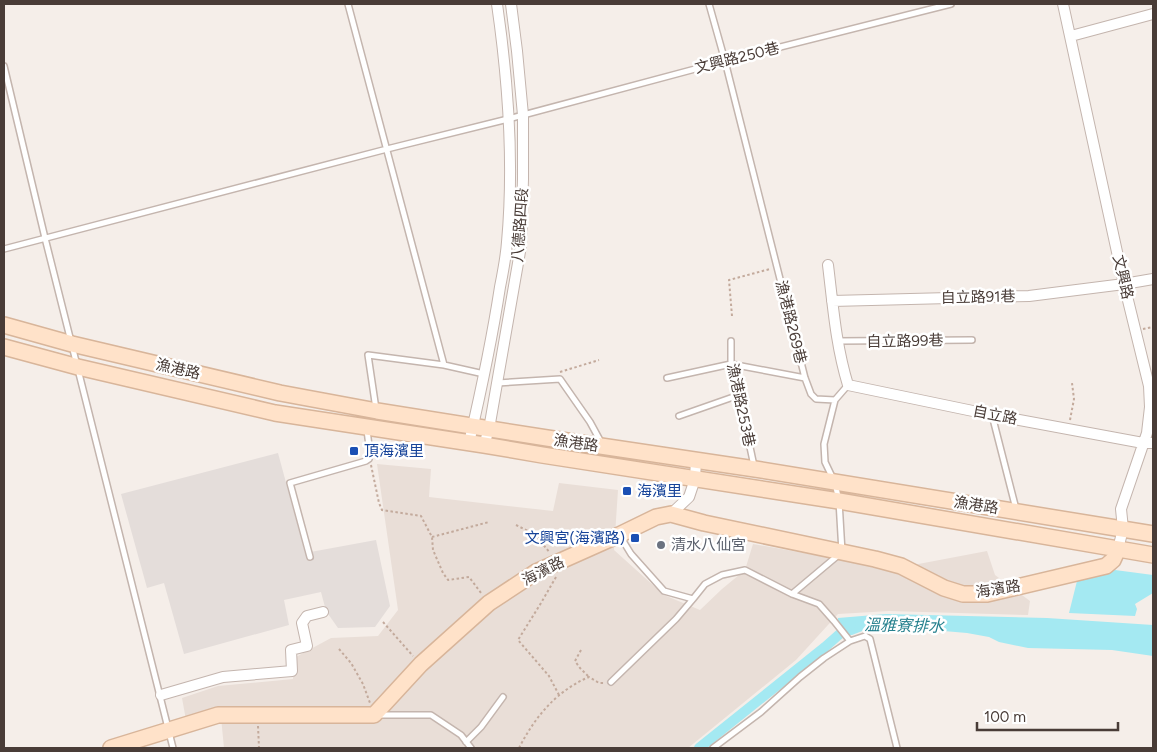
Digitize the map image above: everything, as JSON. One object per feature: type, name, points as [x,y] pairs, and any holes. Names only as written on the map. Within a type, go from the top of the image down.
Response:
[{"type":"street","name":"八德路四段","points":[[469,443],[496,318],[507,243],[510,179],[508,119],[503,43],[497,4]]},
{"type":"street","name":"八德路四段","points":[[484,445],[489,429],[521,246],[523,115],[511,4]]},
{"type":"street","name":"文興路","points":[[1063,4],[1124,284],[1149,386],[1148,443],[1121,509],[1123,529],[1118,549]]},
{"type":"street","points":[[1071,36],[1153,14]]},
{"type":"street","points":[[509,155],[523,154]]},
{"type":"street","points":[[828,265],[837,341],[848,385]]},
{"type":"street","name":"自立路91巷","points":[[832,301],[1029,296],[1153,279]]},
{"type":"street","name":"漁港路","points":[[4,325],[72,344],[280,393],[377,411],[755,469],[1153,534]]},
{"type":"street","name":"漁港路","points":[[4,347],[78,367],[274,412],[839,501],[1153,555]]},
{"type":"street","name":"自立路","points":[[848,385],[992,415],[1148,443]]},
{"type":"street","points":[[671,514],[689,496],[695,479],[696,460]]},
{"type":"street","name":"海濱路","points":[[374,715],[421,664],[489,603],[536,572],[656,517],[671,514],[704,523],[901,566],[944,588],[963,594],[986,594],[1106,566],[1118,549]]},
{"type":"street","points":[[160,695],[223,677],[292,671],[291,650],[307,646],[302,623],[307,616],[322,612]]},
{"type":"street","points":[[111,748],[218,715],[374,715]]},
{"type":"lane","points":[[348,4],[444,365]]},
{"type":"lane","name":"漁港路269巷","points":[[709,4],[726,61],[805,378],[811,394],[816,399],[836,400]]},
{"type":"lane","name":"文興路250巷","points":[[4,249],[951,4]]},
{"type":"lane","points":[[4,66],[45,238],[173,748]]},
{"type":"lane","name":"自立路99巷","points":[[837,341],[972,340]]},
{"type":"lane","name":"漁港路253巷","points":[[731,341],[731,364],[755,469]]},
{"type":"lane","points":[[377,411],[368,355],[444,365],[484,374]]},
{"type":"lane","points":[[666,378],[731,364]]},
{"type":"lane","name":"漁港路269巷","points":[[731,364],[805,378]]},
{"type":"lane","points":[[497,383],[560,379],[590,422],[603,447]]},
{"type":"lane","points":[[792,594],[842,552],[839,501],[835,482],[825,462],[824,444],[836,400],[848,385]]},
{"type":"lane","points":[[679,416],[739,395]]},
{"type":"lane","points":[[992,415],[1017,512]]},
{"type":"lane","points":[[310,557],[290,483],[369,459],[367,427]]},
{"type":"lane","points":[[619,535],[631,554],[664,591],[692,599]]},
{"type":"lane","points":[[611,682],[676,619],[705,584],[722,576],[745,570],[792,594],[819,604],[850,641]]},
{"type":"lane","points":[[713,748],[761,712],[824,658],[850,641],[865,636],[870,639],[897,748]]},
{"type":"lane","points":[[466,742],[482,726],[503,697]]},
{"type":"lane","points":[[374,715],[431,715],[461,736],[471,748]]},
{"type":"path","points":[[732,316],[729,280],[778,267]]},
{"type":"path","points":[[557,379],[557,373],[599,360]]},
{"type":"path","points":[[1068,429],[1074,399],[1072,383]]},
{"type":"path","points":[[369,459],[382,510],[421,516],[432,537],[433,550],[442,573],[448,580],[469,577],[489,603]]},
{"type":"path","points":[[432,537],[489,522]]},
{"type":"path","points":[[516,525],[538,538],[560,562],[553,583],[518,640],[549,676],[559,695]]},
{"type":"path","points":[[383,622],[421,664]]},
{"type":"path","points":[[339,649],[351,663],[363,684],[374,715]]},
{"type":"path","points":[[581,650],[575,661],[580,668],[599,683],[611,682]]},
{"type":"path","points":[[519,748],[538,718],[559,695],[589,677]]},
{"type":"path","points":[[258,714],[259,748]]},
{"type":"shaded area","points":[[278,453],[305,553],[376,540],[390,606],[375,627],[338,628],[326,611],[321,592],[284,600],[289,625],[184,654],[164,583],[147,588],[121,494]]},
{"type":"shaded area","points":[[377,464],[431,469],[429,497],[553,511],[559,483],[618,490],[614,550],[664,595],[700,610],[745,570],[753,544],[892,569],[987,551],[995,575],[1030,601],[1028,615],[889,611],[838,614],[796,660],[688,748],[224,748],[220,707],[186,720],[182,698],[218,686],[293,679],[294,658],[331,638],[378,636],[398,610]]},
{"type":"water","points":[[1115,570],[1153,575],[1153,593],[1135,604],[1137,609],[1135,616],[1069,613],[1077,581]]},
{"type":"water","points":[[886,614],[1047,618],[1153,625],[1153,656],[1112,650],[1028,648],[967,633],[885,626],[870,628],[849,635],[838,620],[838,618]]},
{"type":"waterway","name":"溫雅寮排水","points":[[699,748],[851,624]]},
{"type":"place","name":"頂海濱里","points":[[354,451]]},
{"type":"place","name":"海濱里","points":[[627,491]]},
{"type":"place","name":"文興宮(海濱路)","points":[[635,538]]},
{"type":"place","name":"清水八仙宮","points":[[661,545]]}]
